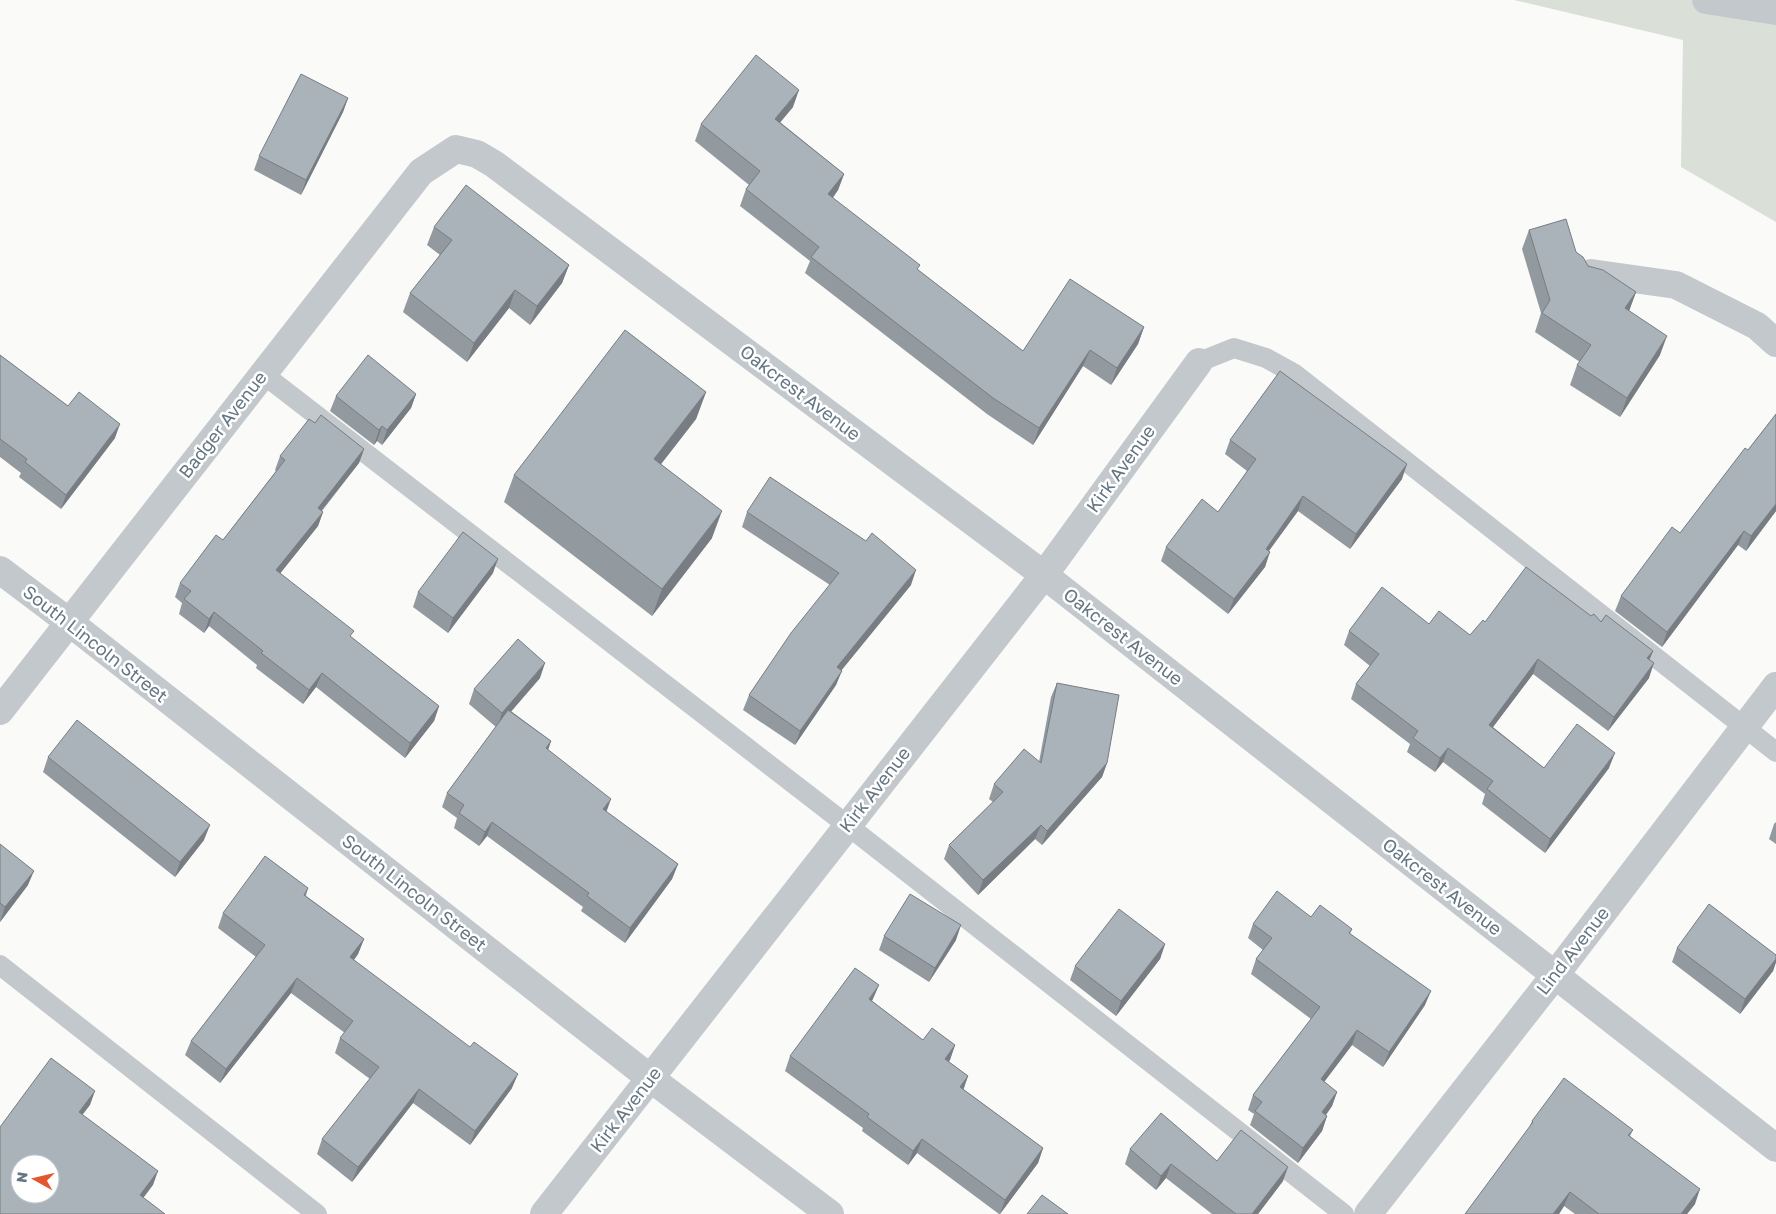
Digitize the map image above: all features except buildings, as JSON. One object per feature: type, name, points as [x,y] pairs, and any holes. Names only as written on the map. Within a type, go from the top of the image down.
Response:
[{"type":"street","points":[[1706,0],[1776,11]]},
{"type":"street","name":"Badger Avenue","points":[[0,711],[421,172],[456,149]]},
{"type":"street","name":"Oakcrest Avenue","points":[[456,149],[477,154],[494,164],[1044,575],[1776,1148]]},
{"type":"street","points":[[1592,273],[1676,285],[1757,326],[1776,343]]},
{"type":"street","name":"Kirk Avenue","points":[[544,1214],[1044,575],[1199,362]]},
{"type":"street","name":"South Lincoln Street","points":[[0,570],[69,622],[650,1078],[830,1214]]},
{"type":"street","name":"Lind Avenue","points":[[1368,1214],[1555,975],[1776,686]]},
{"type":"lane","points":[[1199,362],[1234,348],[1266,358],[1295,374],[1776,752]]},
{"type":"lane","points":[[263,374],[848,825],[1344,1214]]},
{"type":"lane","points":[[0,965],[317,1214]]},
{"type":"shaded area","points":[[1514,0],[1776,0],[1776,222],[1681,167],[1683,40]]}]
